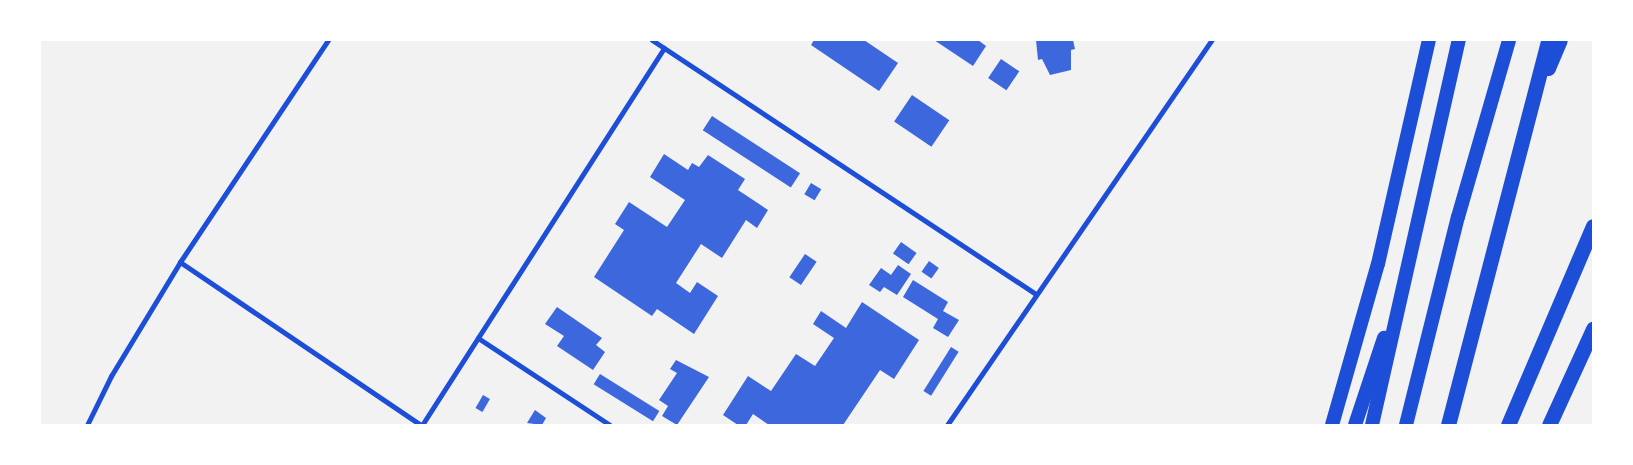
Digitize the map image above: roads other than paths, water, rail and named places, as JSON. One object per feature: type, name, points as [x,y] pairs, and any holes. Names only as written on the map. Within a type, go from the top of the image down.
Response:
[{"type":"highway","points":[[1332,425],[1378,264],[1429,40]]},
{"type":"highway","points":[[1372,425],[1403,281],[1459,40]]},
{"type":"highway","points":[[1406,425],[1458,217],[1509,40]]},
{"type":"highway","points":[[1448,425],[1548,40]]},
{"type":"highway","points":[[1531,102],[1560,40]]},
{"type":"highway","points":[[1508,425],[1593,226]]},
{"type":"highway","points":[[1355,425],[1403,281]]},
{"type":"highway","points":[[1550,425],[1593,329]]},
{"type":"street","points":[[87,425],[111,376],[180,262],[328,40]]},
{"type":"street","points":[[652,40],[1036,294]]},
{"type":"street","points":[[947,425],[1212,40]]},
{"type":"street","points":[[180,262],[422,425],[664,48]]},
{"type":"street","points":[[478,338],[610,425]]}]
